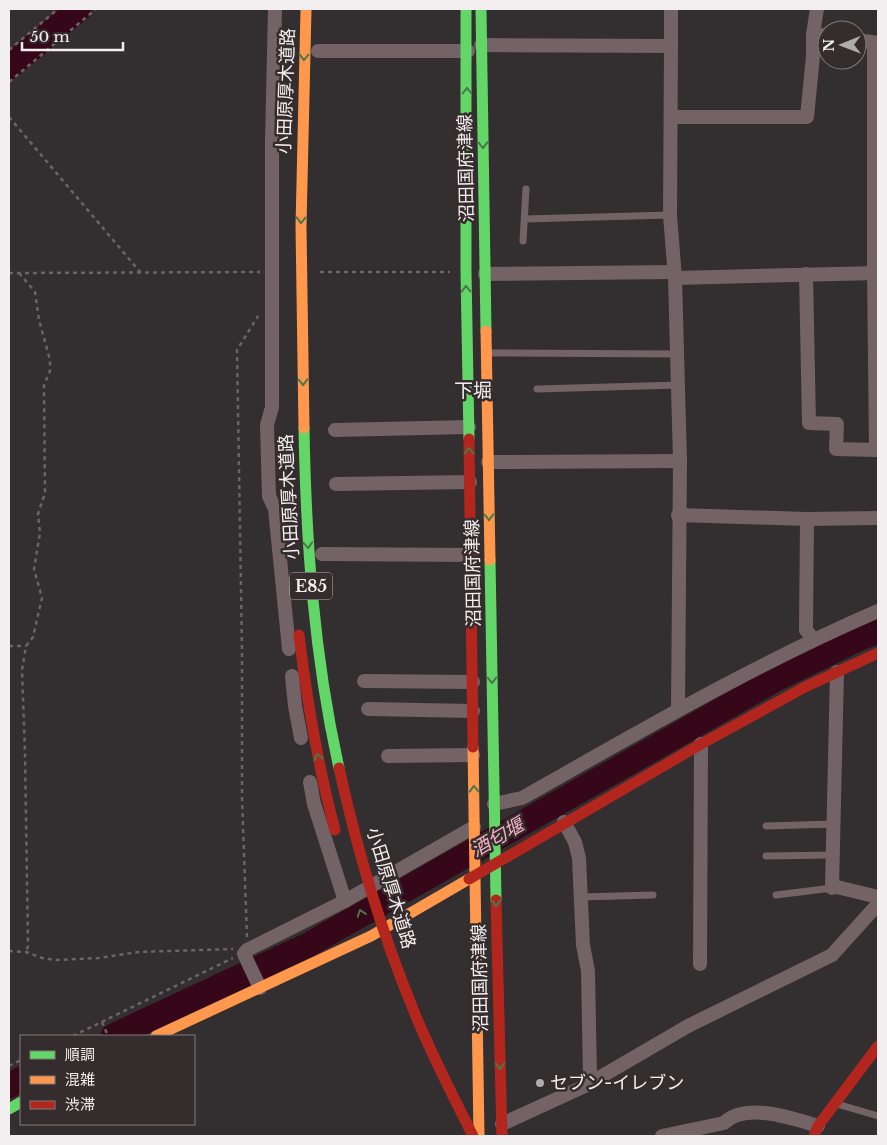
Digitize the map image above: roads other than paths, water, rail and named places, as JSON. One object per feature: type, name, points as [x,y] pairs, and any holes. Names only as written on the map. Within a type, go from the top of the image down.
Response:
[{"type":"main road","name":"小田原厚木道路","points":[[306,9],[300,256],[305,490],[312,601],[327,710],[349,814],[368,880],[401,979],[430,1050],[473,1136]]},
{"type":"main road","name":"沼田国府津線","points":[[466,9],[468,51],[466,272],[479,1136]]},
{"type":"main road","name":"沼田国府津線","points":[[481,9],[495,860],[502,1130]]},
{"type":"main road","points":[[278,289],[284,207]]},
{"type":"main road","name":"小田原厚木道路","points":[[292,564],[309,714],[329,809],[358,906]]},
{"type":"main road","points":[[158,1035],[371,936],[495,860],[701,744],[805,687],[878,653]]},
{"type":"main road","name":"小田原厚木道路","points":[[365,924],[375,952]]},
{"type":"main road","points":[[816,1131],[834,1103],[878,1046]]},
{"type":"main road","points":[[9,1109],[20,1103]]},
{"type":"street","points":[[275,9],[272,122],[272,272],[278,289],[272,407],[267,425],[269,496],[275,509],[295,706],[314,804],[344,901]]},
{"type":"street","points":[[672,9],[670,215],[674,275],[680,461],[678,515],[678,709]]},
{"type":"street","points":[[806,274],[809,424],[837,424],[836,449],[876,450],[876,43]]},
{"type":"street","points":[[671,117],[807,117],[813,56],[817,44]]},
{"type":"street","points":[[482,45],[671,46]]},
{"type":"street","points":[[318,51],[468,51]]},
{"type":"street","points":[[485,274],[876,273]]},
{"type":"street","points":[[334,430],[469,427]]},
{"type":"street","points":[[488,462],[680,461]]},
{"type":"street","points":[[336,484],[470,482]]},
{"type":"street","points":[[678,515],[807,519],[878,518]]},
{"type":"street","points":[[807,519],[806,630],[813,639]]},
{"type":"street","points":[[322,554],[471,555]]},
{"type":"street","points":[[494,804],[522,798],[678,709],[813,639],[878,611]]},
{"type":"street","points":[[837,672],[832,888],[878,897]]},
{"type":"street","points":[[364,681],[473,682]]},
{"type":"street","points":[[368,709],[473,711]]},
{"type":"street","points":[[700,964],[701,744]]},
{"type":"street","points":[[388,756],[473,755]]},
{"type":"street","points":[[564,822],[575,842],[579,858],[583,945],[588,971],[588,1038],[590,1077],[592,1081]]},
{"type":"street","points":[[260,988],[245,952],[474,832]]},
{"type":"street","points":[[502,1130],[585,1086],[688,1026],[832,955],[878,904]]},
{"type":"street","points":[[662,1136],[724,1123],[730,1117],[741,1114],[770,1112],[816,1131]]},
{"type":"lane","points":[[523,241],[526,189]]},
{"type":"lane","points":[[525,219],[670,215]]},
{"type":"lane","points":[[487,353],[677,354]]},
{"type":"lane","points":[[537,389],[678,385]]},
{"type":"lane","points":[[766,826],[834,824]]},
{"type":"lane","points":[[766,856],[833,854]]},
{"type":"lane","points":[[776,895],[832,888]]},
{"type":"lane","points":[[581,897],[653,894]]},
{"type":"lane","points":[[834,1103],[878,1116]]},
{"type":"waterway","points":[[9,67],[79,9]]},
{"type":"waterway","name":"酒匂堰","points":[[115,1035],[308,945],[776,679],[878,631]]},
{"type":"waterway","name":"酒匂堰","points":[[9,1086],[20,1080]]},
{"type":"place","name":"セブン-イレブン","points":[[540,1083]]},
{"type":"district","name":"下堀","points":[[473,390]]}]
